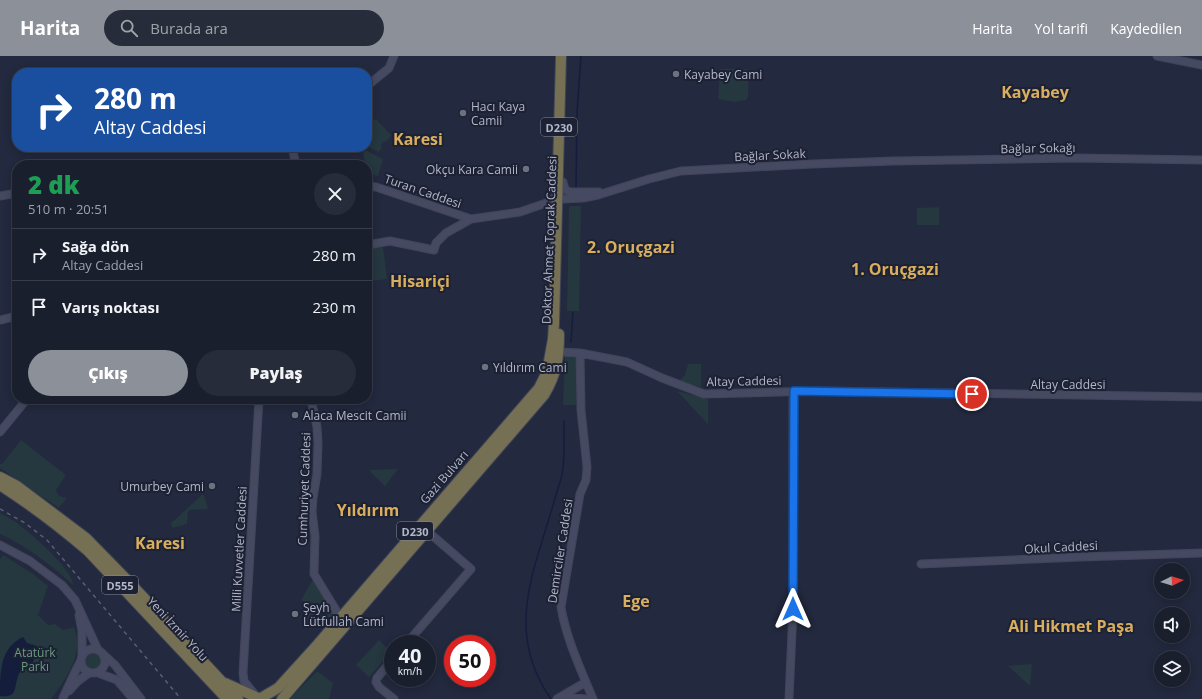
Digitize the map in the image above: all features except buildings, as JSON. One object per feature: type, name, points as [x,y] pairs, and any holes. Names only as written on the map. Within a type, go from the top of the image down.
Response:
[{"type":"highway","name":"Doktor Ahmet Toprak Caddesi","points":[[555,352],[559,289],[561,198],[561,56]]},
{"type":"highway","name":"Doktor Ahmet Toprak Caddesi","points":[[555,352],[553,339],[557,214],[563,182],[568,56]]},
{"type":"highway","name":"Gazi Bulvarı","points":[[282,699],[544,394],[553,378],[555,352]]},
{"type":"highway","name":"Gazi Bulvarı","points":[[260,698],[278,688],[539,388],[555,352]]},
{"type":"highway","name":"Yeni İzmir Yolu","points":[[0,477],[17,486],[86,538],[132,584],[217,682],[227,699]]},
{"type":"highway","name":"Yeni İzmir Yolu","points":[[0,485],[69,535],[88,551],[217,682]]},
{"type":"highway","name":"D555","points":[[217,682],[260,698]]},
{"type":"highway","points":[[217,682],[221,699]]},
{"type":"highway","points":[[217,682],[238,699]]},
{"type":"highway","points":[[243,699],[250,697],[260,698]]},
{"type":"main road","points":[[372,82],[389,68],[394,56]]},
{"type":"main road","points":[[1156,56],[1202,65]]},
{"type":"main road","name":"Bağlar Sokağı","points":[[874,162],[1076,158],[1202,160]]},
{"type":"main road","name":"Bağlar Sokak","points":[[607,193],[681,171],[874,162]]},
{"type":"main road","name":"Turan Caddesi","points":[[372,186],[376,186],[471,219]]},
{"type":"main road","points":[[0,196],[12,193]]},
{"type":"main road","name":"Turan Caddesi","points":[[372,244],[390,240],[434,250],[436,243],[446,233],[471,219],[520,212],[561,198],[607,193]]},
{"type":"main road","points":[[0,320],[12,317]]},
{"type":"main road","name":"Altay Caddesi","points":[[555,352],[580,352],[627,362],[662,378],[704,394],[794,391],[1202,397]]},
{"type":"main road","name":"Demirciler Caddesi","points":[[580,352],[581,402],[586,480],[580,494],[561,607],[563,617],[593,699]]},
{"type":"main road","points":[[789,699],[793,609],[794,391]]},
{"type":"main road","points":[[0,432],[24,404]]},
{"type":"main road","name":"Milli Kuvvetler Caddesi","points":[[259,404],[243,673],[244,681],[260,698]]},
{"type":"main road","name":"Cumhuriyet Caddesi","points":[[312,404],[317,427],[318,443],[317,474],[312,505],[314,574],[336,610],[336,622]]},
{"type":"main road","points":[[414,635],[471,569],[426,530]]},
{"type":"main road","points":[[0,545],[30,562],[62,586],[75,600],[104,658],[104,665],[101,671],[98,672]]},
{"type":"main road","name":"Okul Caddesi","points":[[922,564],[1202,553]]},
{"type":"main road","points":[[75,600],[82,631],[82,668],[89,673]]},
{"type":"main road","points":[[63,698],[81,659],[87,650],[90,649],[100,652],[115,665],[141,699]]},
{"type":"main road","points":[[384,670],[377,678],[376,682],[394,699]]},
{"type":"main road","points":[[63,698],[78,681],[89,673],[98,672],[117,680],[133,699]]},
{"type":"main road","points":[[560,698],[586,682]]},
{"type":"main road","points":[[560,698],[586,699]]},
{"type":"green space","points":[[720,69],[747,69],[749,71],[748,97],[746,100],[734,102],[718,99]]},
{"type":"green space","points":[[376,119],[391,135],[387,141],[383,142],[381,149],[378,152],[372,149],[372,121]]},
{"type":"green space","points":[[363,152],[369,152],[383,159],[378,176],[372,174],[372,160],[364,160]]},
{"type":"green space","points":[[569,206],[581,206],[579,311],[567,311]]},
{"type":"green space","points":[[939,207],[939,225],[917,225],[917,208]]},
{"type":"green space","points":[[383,247],[387,279],[372,281],[372,248]]},
{"type":"green space","points":[[565,357],[578,357],[576,405],[563,405]]},
{"type":"green space","points":[[688,364],[701,364],[701,387],[679,381],[685,375]]},
{"type":"green space","points":[[677,391],[708,399],[708,424],[705,421]]},
{"type":"green space","points":[[21,440],[66,475],[56,490],[60,496],[67,498],[59,508],[0,468],[0,464],[2,464]]},
{"type":"green space","points":[[398,469],[385,486],[370,471],[370,470]]},
{"type":"green space","points":[[202,495],[204,495],[208,509],[190,510],[188,512],[187,524],[172,528],[171,523]]},
{"type":"green space","points":[[0,513],[16,522],[50,552],[66,570],[73,585],[38,556],[20,544],[0,534]]},
{"type":"green space","name":"Atatürk Parkı","points":[[3,555],[33,574],[48,586],[38,615],[48,625],[55,624],[63,630],[74,627],[77,639],[76,656],[70,671],[51,699],[0,699],[0,560]]},
{"type":"green space","points":[[312,581],[314,581],[329,603],[333,616],[322,627],[313,621],[308,622],[304,620],[302,611],[307,610],[305,603],[301,600]]},
{"type":"green space","points":[[379,640],[384,645],[384,660],[369,677],[356,665]]},
{"type":"green space","points":[[93,652],[99,655],[102,661],[99,667],[93,670],[87,667],[84,661],[87,655]]},
{"type":"green space","points":[[1032,664],[1030,686],[1008,666]]},
{"type":"green space","points":[[317,671],[333,683],[329,699],[290,699]]},
{"type":"water","points":[[23,637],[27,643],[37,646],[37,651],[31,667],[24,667],[20,672],[14,692],[11,695],[0,696],[0,678],[3,661],[10,647]]},
{"type":"waterway","points":[[576,187],[577,112],[581,56]]},
{"type":"waterway","points":[[571,342],[573,312]]},
{"type":"waterway","points":[[551,699],[537,674],[529,650],[526,625],[527,601],[538,552],[562,475],[564,455],[564,421]]},
{"type":"railway","points":[[0,509],[25,523],[47,540],[181,699]]},
{"type":"place","name":"Kayabey Cami","points":[[676,74]]},
{"type":"place","name":"Hacı Kaya Camii","points":[[463,113]]},
{"type":"place","name":"Okçu Kara Camii","points":[[526,169]]},
{"type":"place","name":"Yıldırım Cami","points":[[485,367]]},
{"type":"place","name":"Alaca Mescit Camii","points":[[295,415]]},
{"type":"place","name":"Umurbey Cami","points":[[212,486]]},
{"type":"place","name":"Şeyh Lütfullah Cami","points":[[295,614]]},
{"type":"district","name":"Kayabey","points":[[1035,92]]},
{"type":"district","name":"Karesi","points":[[418,139]]},
{"type":"district","name":"2. Oruçgazi","points":[[631,247]]},
{"type":"district","name":"1. Oruçgazi","points":[[895,269]]},
{"type":"district","name":"Hisariçi","points":[[420,281]]},
{"type":"district","name":"Yıldırım","points":[[368,510]]},
{"type":"district","name":"Karesi","points":[[160,543]]},
{"type":"district","name":"Ege","points":[[636,601]]},
{"type":"district","name":"Ali Hikmet Paşa","points":[[1071,626]]},
{"type":"route","points":[[793,609],[794,391],[972,394]]}]
